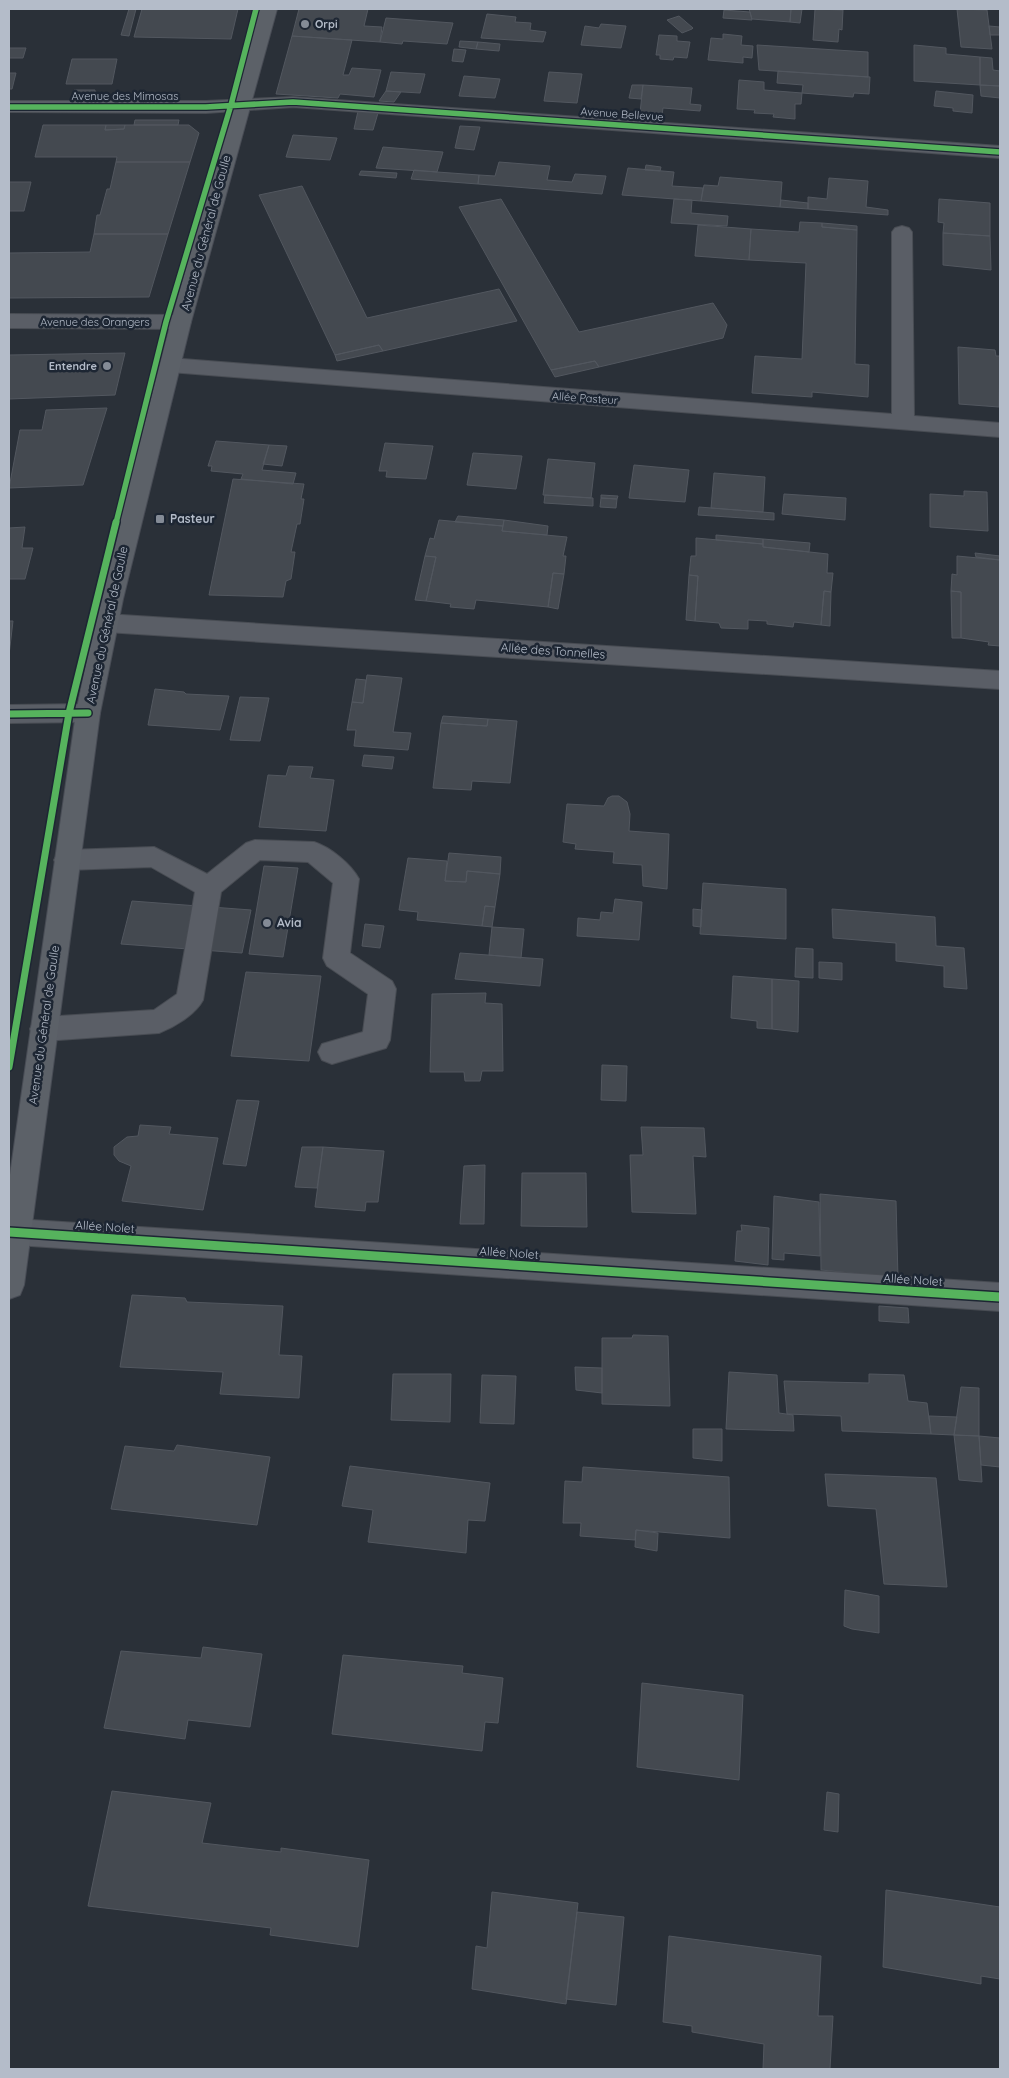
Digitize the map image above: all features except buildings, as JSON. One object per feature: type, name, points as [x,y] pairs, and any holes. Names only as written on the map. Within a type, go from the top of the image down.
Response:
[{"type":"main road","name":"Avenue du Général de Gaulle","points":[[9,1286],[16,1232],[14,1203],[44,1029],[88,713],[106,623],[181,322],[268,9]]},
{"type":"street","name":"Avenue Bellevue","points":[[242,104],[293,102],[1000,152]]},
{"type":"street","name":"Avenue des Mimosas","points":[[9,107],[206,107],[242,104]]},
{"type":"street","points":[[902,232],[904,423]]},
{"type":"street","name":"Avenue des Orangers","points":[[9,321],[181,322]]},
{"type":"street","name":"Allée Pasteur","points":[[170,365],[1000,430]]},
{"type":"street","name":"Allée des Tonnelles","points":[[106,623],[1000,680]]},
{"type":"street","points":[[9,714],[88,713]]},
{"type":"street","points":[[44,1029],[159,1021],[189,1000],[209,887],[255,850],[314,852],[346,879],[336,958],[382,990],[376,1040],[332,1052]]},
{"type":"street","points":[[67,860],[154,857],[209,887]]},
{"type":"street","name":"Allée Nolet","points":[[16,1232],[1000,1297]]},
{"type":"cycle path","points":[[9,1067],[69,713],[166,322],[231,105],[256,9]]},
{"type":"cycle path","points":[[9,107],[206,107],[293,102],[1000,152]]},
{"type":"cycle path","points":[[9,714],[88,713]]},
{"type":"cycle path","points":[[9,1232],[1000,1297]]},
{"type":"place","name":"Orpi","points":[[305,24]]},
{"type":"place","name":"Entendre","points":[[107,366]]},
{"type":"place","name":"Pasteur","points":[[160,519]]},
{"type":"place","name":"Avia","points":[[267,923]]}]
